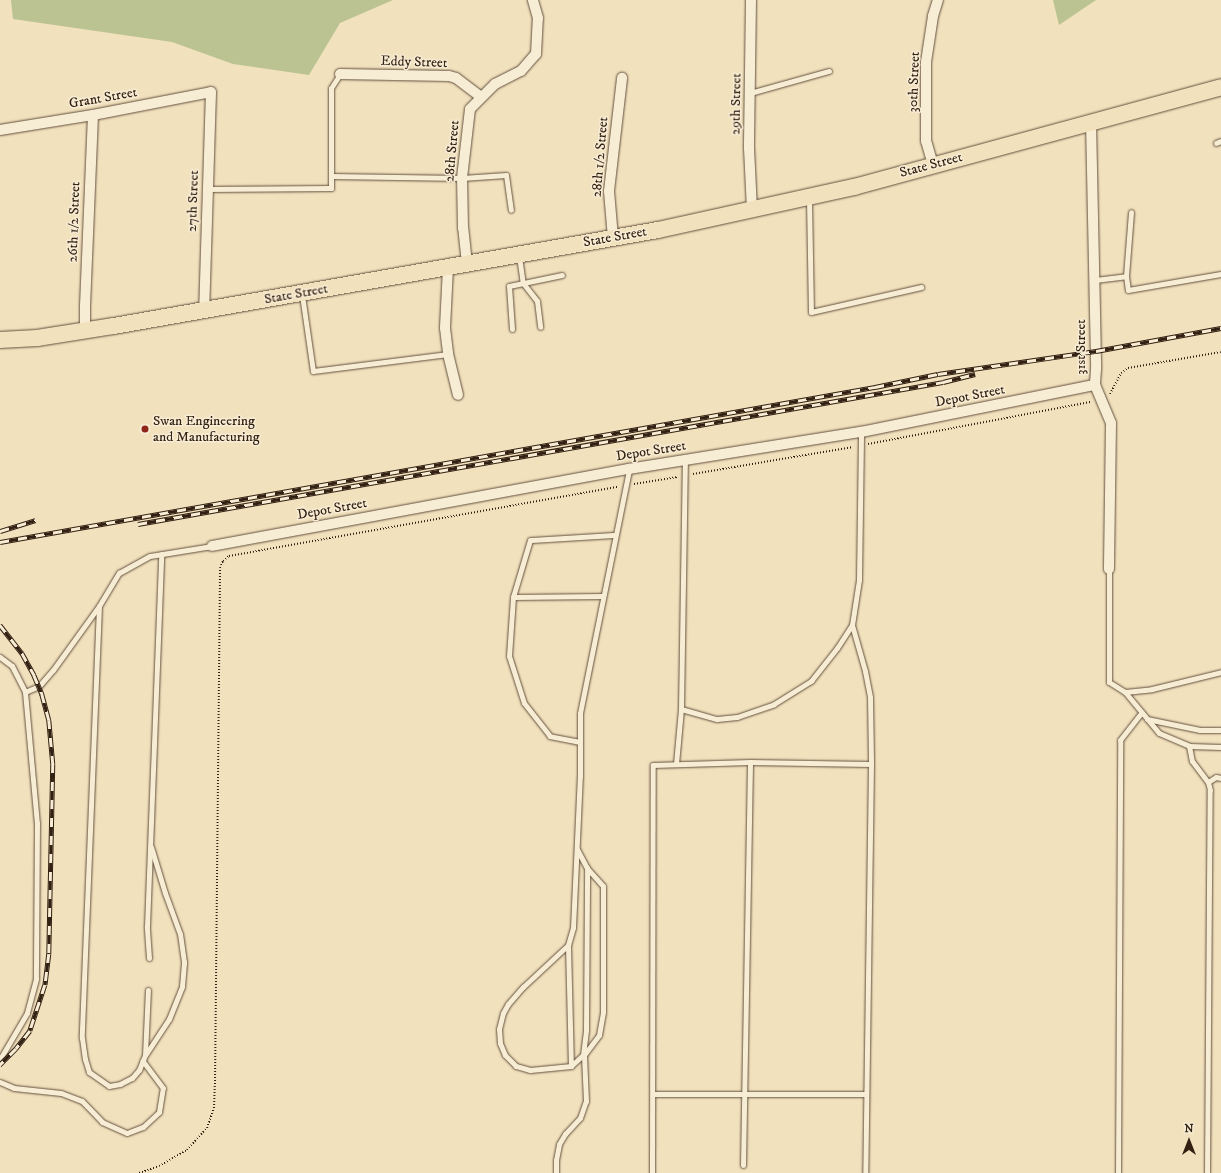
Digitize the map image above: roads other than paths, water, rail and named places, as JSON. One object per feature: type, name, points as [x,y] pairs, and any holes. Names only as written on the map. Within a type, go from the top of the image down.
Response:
[{"type":"main road","name":"State Street","points":[[0,340],[37,338],[448,268],[612,238],[752,209],[854,186],[1221,87]]},
{"type":"street","name":"28th Street","points":[[467,264],[463,228],[462,178],[470,109],[495,84],[521,71],[536,54],[538,18],[533,0]]},
{"type":"street","name":"29th Street","points":[[751,0],[749,148],[752,209]]},
{"type":"street","name":"30th Street","points":[[933,165],[926,141],[926,62],[933,16],[938,0]]},
{"type":"street","name":"Eddy Street","points":[[340,74],[449,76],[456,78],[481,97]]},
{"type":"street","name":"28th 1/2 Street","points":[[612,238],[609,192],[622,78]]},
{"type":"street","name":"Grant Street","points":[[0,130],[93,115],[211,92]]},
{"type":"street","name":"27th Street","points":[[204,310],[211,92]]},
{"type":"street","name":"26th 1/2 Street","points":[[86,330],[85,306],[93,115]]},
{"type":"street","name":"31st Street","points":[[1091,122],[1095,280],[1095,385],[1100,400],[1111,423],[1109,569]]},
{"type":"street","points":[[448,268],[445,328],[448,354],[458,395]]},
{"type":"street","name":"Depot Street","points":[[212,546],[629,469],[861,432],[1095,385]]},
{"type":"lane","points":[[750,93],[829,72]]},
{"type":"lane","points":[[208,189],[331,188],[331,88],[340,74]]},
{"type":"lane","points":[[331,176],[462,178],[506,175],[511,210]]},
{"type":"lane","points":[[809,196],[811,312],[921,287]]},
{"type":"lane","points":[[1131,212],[1126,276],[1128,290],[1221,274]]},
{"type":"lane","points":[[519,255],[523,283],[537,301],[540,327]]},
{"type":"lane","points":[[512,329],[509,286],[562,275]]},
{"type":"lane","points":[[1095,280],[1126,276]]},
{"type":"lane","points":[[302,293],[313,370],[448,354]]},
{"type":"lane","points":[[681,709],[717,719],[737,717],[774,704],[811,681],[837,648],[852,624],[859,580],[861,432]]},
{"type":"lane","points":[[676,764],[681,709],[685,460]]},
{"type":"lane","points":[[571,1066],[568,945],[573,928],[577,848],[580,713],[629,469]]},
{"type":"lane","points":[[580,742],[550,736],[524,703],[509,656],[513,597],[530,540],[616,535]]},
{"type":"lane","points":[[26,692],[39,686],[53,670],[99,606],[119,573],[150,556],[212,546]]},
{"type":"lane","points":[[149,958],[147,926],[161,554]]},
{"type":"lane","points":[[1109,569],[1109,682],[1126,692],[1141,713],[1159,733],[1189,746],[1221,746]]},
{"type":"lane","points":[[513,597],[603,596]]},
{"type":"lane","points":[[99,606],[82,1038],[85,1059],[89,1072],[109,1086],[120,1084],[132,1078],[140,1070],[145,1054],[148,990]]},
{"type":"lane","points":[[852,624],[865,671],[870,697],[871,764],[865,1173]]},
{"type":"lane","points":[[0,657],[12,666],[26,692],[37,823],[36,979],[28,1013],[0,1059]]},
{"type":"lane","points":[[1126,692],[1152,689],[1221,672]]},
{"type":"lane","points":[[1118,1173],[1120,740],[1141,713]]},
{"type":"lane","points":[[1147,719],[1200,730],[1221,730]]},
{"type":"lane","points":[[1189,746],[1192,761],[1208,782],[1210,790],[1207,1173]]},
{"type":"lane","points":[[652,1173],[654,1094],[653,765],[750,762],[871,764]]},
{"type":"lane","points":[[743,1165],[750,762]]},
{"type":"lane","points":[[1208,782],[1216,778],[1221,778]]},
{"type":"lane","points":[[145,1054],[169,1019],[182,986],[184,962],[180,934],[164,892],[150,842]]},
{"type":"lane","points":[[568,945],[508,1004],[503,1013],[499,1029],[500,1043],[505,1055],[516,1066],[530,1070],[571,1066],[584,1055],[599,1035],[603,1012],[603,886],[587,868],[577,848]]},
{"type":"lane","points":[[556,1173],[556,1160],[559,1144],[565,1134],[580,1118],[586,1101],[584,1055],[586,1029],[587,868]]},
{"type":"lane","points":[[0,1082],[14,1088],[61,1093],[82,1101],[102,1122],[127,1133],[143,1127],[158,1112],[163,1088],[143,1061]]},
{"type":"lane","points":[[654,1094],[866,1094]]},
{"type":"railway","points":[[0,542],[875,387],[938,374],[1096,351],[1221,328]]},
{"type":"railway","points":[[138,524],[943,382],[975,374]]},
{"type":"railway","points":[[0,531],[35,520]]},
{"type":"railway","points":[[0,625],[22,653],[42,694],[49,720],[53,764],[49,954],[45,985],[30,1031],[16,1049],[0,1065]]},
{"type":"place","name":"Swan Engineering and Manufacturing","points":[[145,429]]}]
